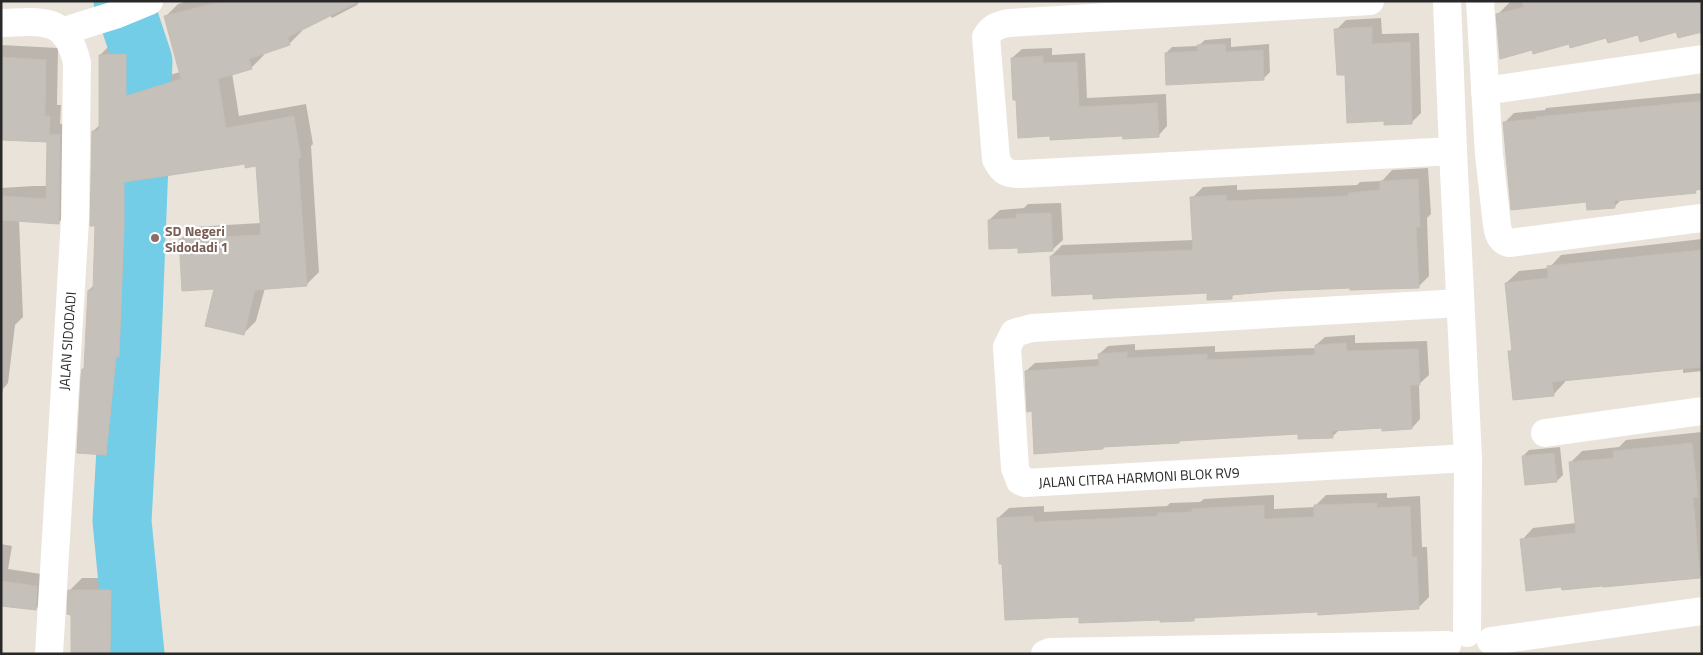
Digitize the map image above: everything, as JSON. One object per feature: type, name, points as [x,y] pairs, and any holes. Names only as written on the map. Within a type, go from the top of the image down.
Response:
[{"type":"street","points":[[1,23],[50,23],[115,15],[149,1]]},
{"type":"street","points":[[1370,1],[998,25],[986,37],[996,159],[1000,168],[1005,172],[1022,174],[1453,151]]},
{"type":"street","points":[[1447,1],[1468,458],[1469,645]]},
{"type":"street","points":[[1480,1],[1489,155],[1497,225],[1499,234],[1504,242],[1509,243],[1702,218]]},
{"type":"street","name":"JALAN SIDODADI","points":[[49,654],[75,220],[78,63],[74,46],[76,19]]},
{"type":"street","points":[[1485,91],[1702,59]]},
{"type":"street","name":"JALAN CITRA HARMONI BLOK RV9","points":[[1460,303],[1032,328],[1014,333],[1007,347],[1015,468],[1020,481],[1025,483],[1468,458]]},
{"type":"street","points":[[1545,433],[1702,411]]},
{"type":"street","points":[[1045,654],[1050,652],[1469,645],[1702,611]]},
{"type":"building","points":[[223,1],[360,1],[288,37],[290,45],[249,59],[252,69],[218,79],[226,128],[294,116],[301,158],[298,158],[307,286],[255,290],[244,335],[205,326],[214,289],[182,291],[179,239],[261,235],[256,166],[245,168],[245,164],[124,182],[119,357],[116,357],[106,455],[77,453],[88,290],[93,290],[95,226],[90,226],[92,131],[99,130],[99,55],[126,54],[126,96],[181,79],[164,16]]},
{"type":"building","points":[[1522,1],[1702,1],[1702,32],[1678,38],[1676,32],[1640,42],[1638,35],[1608,43],[1606,38],[1570,48],[1569,44],[1533,54],[1532,50],[1500,59],[1496,14],[1524,7]]},
{"type":"building","points":[[1372,27],[1372,44],[1410,42],[1412,124],[1384,125],[1384,121],[1347,123],[1345,75],[1337,75],[1334,29]]},
{"type":"building","points":[[1225,44],[1226,52],[1263,50],[1264,80],[1166,85],[1165,53],[1198,51],[1197,45]]},
{"type":"building","points":[[1043,56],[1043,63],[1077,62],[1079,107],[1157,103],[1159,137],[1123,139],[1122,136],[1050,140],[1050,136],[1018,138],[1016,100],[1013,100],[1011,58]]},
{"type":"building","points":[[1,57],[46,60],[45,116],[50,116],[49,135],[60,134],[59,224],[1,220],[1,196],[46,199],[47,142],[1,140]]},
{"type":"building","points":[[1702,101],[1702,189],[1695,190],[1696,193],[1614,201],[1615,208],[1587,210],[1586,202],[1511,210],[1503,122],[1536,119],[1536,117]]},
{"type":"building","points":[[1418,179],[1420,227],[1416,227],[1419,288],[1277,291],[1232,295],[1232,299],[1207,300],[1207,293],[1093,299],[1093,294],[1052,296],[1050,256],[1193,250],[1190,197],[1226,195],[1227,201],[1348,196],[1348,193],[1380,190],[1380,181]]},
{"type":"building","points":[[1051,213],[1053,251],[1018,253],[1018,248],[989,249],[988,220],[1017,218],[1016,214]]},
{"type":"building","points":[[1702,250],[1702,367],[1552,382],[1554,396],[1513,400],[1508,351],[1512,351],[1505,283],[1548,278],[1547,266]]},
{"type":"building","points":[[1346,343],[1347,351],[1418,349],[1420,385],[1410,385],[1412,429],[1382,431],[1382,428],[1332,431],[1333,438],[1298,439],[1298,434],[1179,441],[1179,443],[1103,447],[1103,449],[1034,454],[1032,411],[1027,412],[1025,371],[1099,366],[1098,354],[1127,352],[1127,358],[1207,354],[1207,360],[1315,355],[1315,345]]},
{"type":"building","points":[[1692,443],[1698,497],[1693,497],[1700,578],[1603,587],[1562,590],[1561,587],[1526,591],[1520,539],[1576,533],[1569,462],[1614,458],[1613,451]]},
{"type":"building","points":[[1554,453],[1557,482],[1525,485],[1522,456]]},
{"type":"building","points":[[1377,503],[1377,508],[1410,506],[1412,557],[1417,557],[1419,609],[1318,615],[1318,612],[1194,618],[1194,621],[1160,622],[1160,620],[1079,623],[1079,617],[1005,620],[1002,564],[999,564],[997,518],[1033,516],[1034,522],[1158,516],[1158,513],[1192,512],[1192,509],[1264,505],[1264,519],[1314,517],[1314,505]]},
{"type":"building","points":[[1,581],[37,586],[36,610],[1,606]]},
{"type":"building","points":[[68,590],[111,590],[110,653],[71,653],[71,615],[67,614]]},
{"type":"waterway","points":[[123,1],[143,61],[132,341],[122,521],[135,654]]},
{"type":"place","name":"SD Negeri Sidodadi 1","points":[[155,238]]}]
